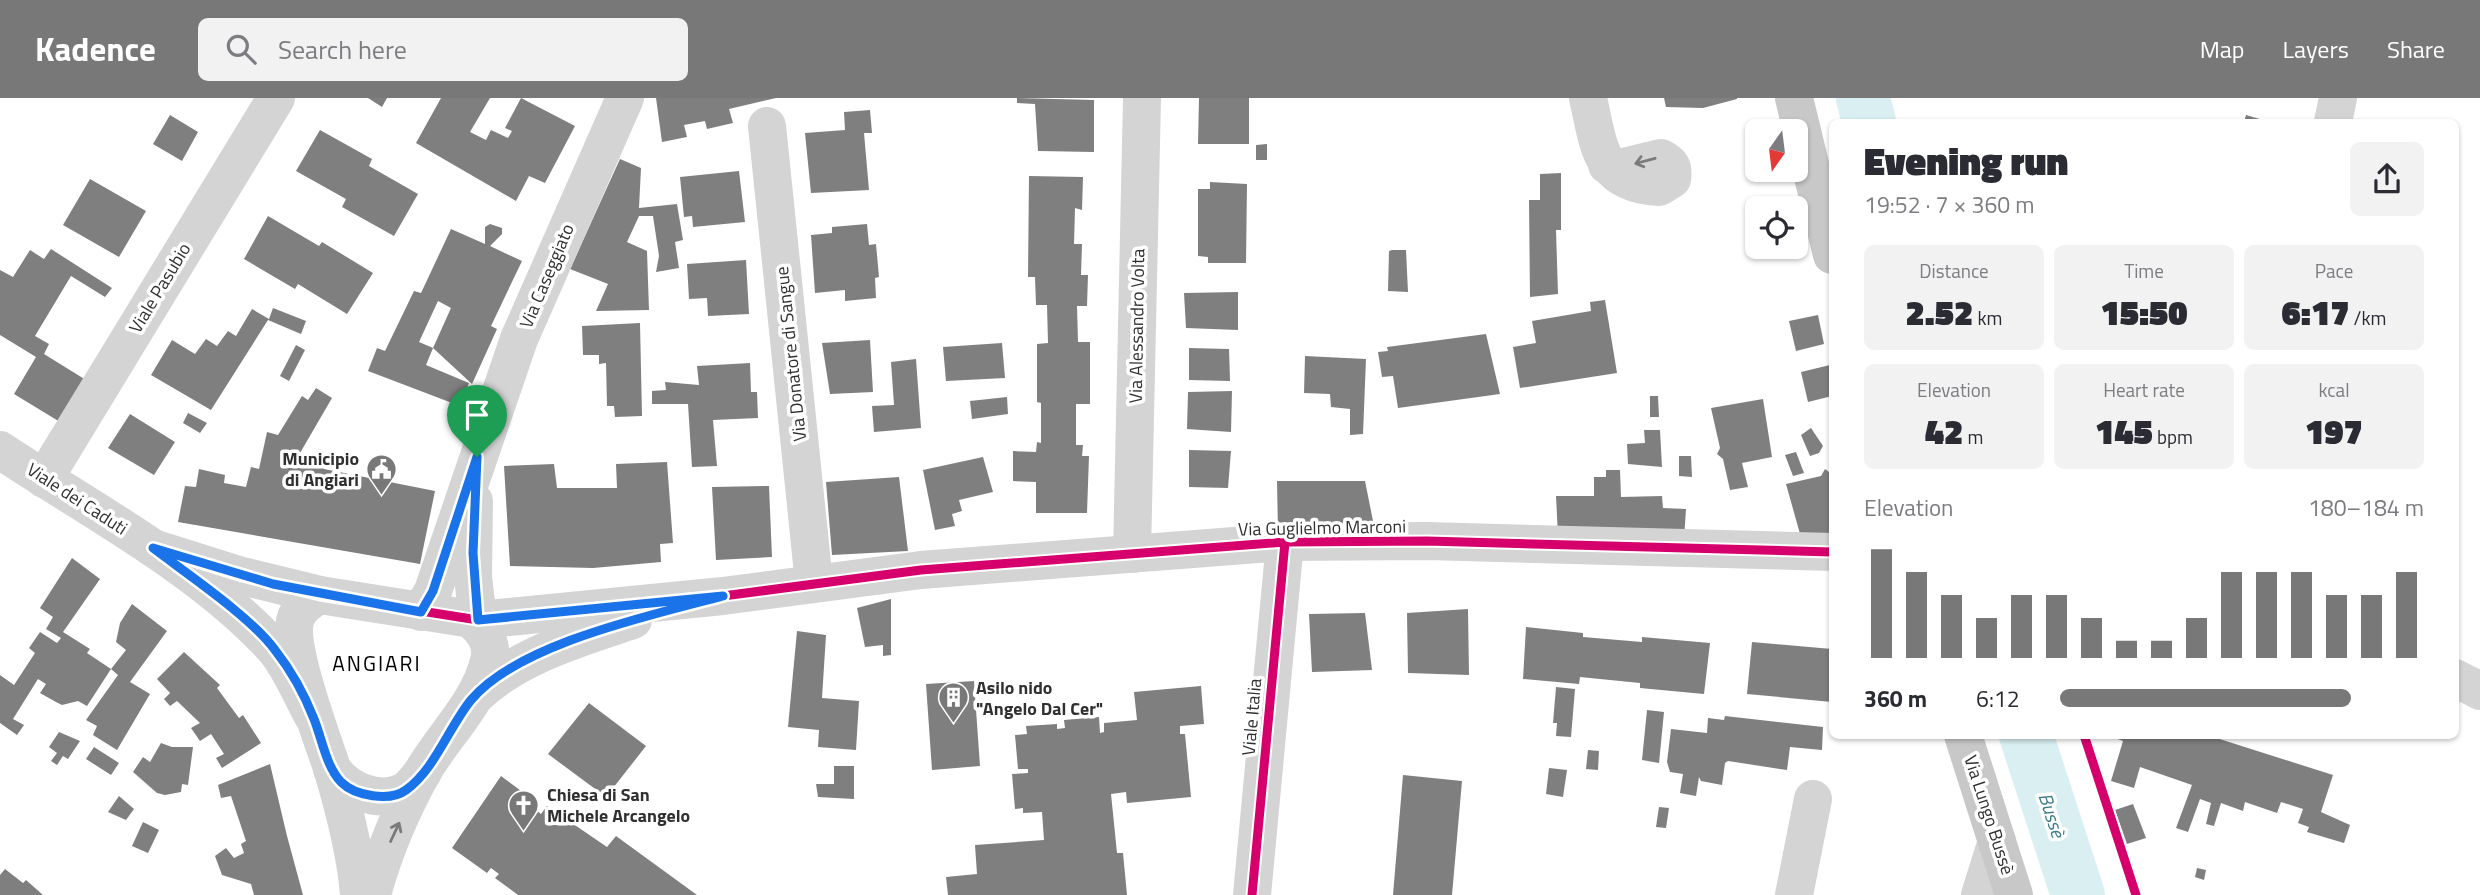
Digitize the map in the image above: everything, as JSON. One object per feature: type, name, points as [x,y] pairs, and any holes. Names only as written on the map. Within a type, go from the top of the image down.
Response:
[{"type":"main road","points":[[1794,98],[1829,243]]},
{"type":"main road","name":"Via Lungo Bussè","points":[[1964,739],[2014,895]]},
{"type":"street","name":"Viale Pasubio","points":[[44,479],[276,98]]},
{"type":"street","name":"Via Caseggiato","points":[[421,612],[433,591],[519,339],[625,98]]},
{"type":"street","name":"Via Alessandro Volta","points":[[1132,554],[1142,98]]},
{"type":"street","points":[[1588,98],[1602,161],[1606,165]]},
{"type":"street","points":[[2334,119],[2338,98]]},
{"type":"street","name":"Via Donatore di Sangue","points":[[767,126],[814,583]]},
{"type":"street","name":"Viale dei Caduti","points":[[0,450],[153,548]]},
{"type":"street","points":[[372,895],[384,855],[423,772],[471,701],[486,670],[491,652],[488,639],[475,624],[478,620],[473,553],[477,457]]},
{"type":"street","name":"Via Guglielmo Marconi","points":[[723,596],[922,570],[1284,542],[1441,541],[1829,552]]},
{"type":"street","name":"Viale Italia","points":[[1252,895],[1284,542]]},
{"type":"street","points":[[153,548],[242,576],[320,595],[478,620],[723,596]]},
{"type":"street","points":[[153,548],[238,614],[275,649],[313,716]]},
{"type":"street","points":[[320,595],[307,601],[299,613],[294,633],[313,716],[332,769],[359,895]]},
{"type":"street","points":[[471,701],[505,673],[576,639],[633,620],[723,596]]},
{"type":"street","points":[[2459,680],[2480,691]]},
{"type":"street","points":[[332,769],[342,783],[356,791],[384,796],[405,791],[423,772]]},
{"type":"street","points":[[1794,895],[1813,799]]},
{"type":"street","points":[[1980,895],[1997,841]]},
{"type":"building","points":[[368,98],[387,98],[382,107]]},
{"type":"building","points":[[441,98],[490,98],[470,132],[486,140],[491,130],[508,138],[512,131],[505,128],[521,98],[575,126],[545,183],[529,176],[516,201],[416,143]]},
{"type":"building","points":[[656,98],[776,98],[729,109],[733,123],[707,129],[705,121],[684,125],[687,137],[662,142]]},
{"type":"building","points":[[1017,98],[1094,100],[1094,152],[1038,151],[1035,104],[1017,103]]},
{"type":"building","points":[[1199,98],[1249,98],[1249,144],[1198,144]]},
{"type":"building","points":[[1664,98],[1737,99],[1703,108],[1666,107]]},
{"type":"building","points":[[870,110],[872,133],[864,133],[869,190],[811,193],[805,133],[845,130],[844,112]]},
{"type":"building","points":[[170,115],[198,132],[182,161],[153,144]]},
{"type":"building","points":[[320,130],[372,159],[369,166],[418,194],[394,236],[342,207],[346,199],[296,171]]},
{"type":"building","points":[[1267,144],[1267,160],[1256,160],[1256,145]]},
{"type":"building","points":[[620,159],[641,168],[639,208],[677,204],[683,240],[675,242],[679,268],[656,272],[659,256],[653,216],[639,216],[627,242],[647,251],[649,310],[596,311],[608,284],[570,269]]},
{"type":"building","points":[[739,171],[745,222],[693,227],[692,216],[684,217],[680,177]]},
{"type":"building","points":[[1561,173],[1561,230],[1556,230],[1558,294],[1530,297],[1529,200],[1540,200],[1540,174]]},
{"type":"building","points":[[1029,176],[1083,177],[1082,210],[1075,208],[1074,244],[1082,244],[1081,275],[1088,275],[1087,306],[1077,306],[1078,342],[1090,342],[1090,404],[1076,404],[1076,445],[1083,445],[1082,456],[1089,456],[1087,513],[1036,513],[1036,482],[1013,481],[1013,451],[1036,452],[1037,442],[1041,443],[1041,403],[1037,402],[1037,344],[1048,343],[1047,305],[1036,305],[1035,277],[1028,277]]},
{"type":"building","points":[[90,179],[146,211],[119,257],[63,225]]},
{"type":"building","points":[[1210,182],[1247,184],[1246,263],[1208,263],[1208,257],[1198,256],[1198,189],[1210,189]]},
{"type":"building","points":[[268,216],[319,246],[322,242],[373,273],[347,314],[298,284],[295,289],[244,259]]},
{"type":"building","points":[[490,224],[502,228],[502,234],[490,246],[522,261],[491,326],[497,329],[472,384],[433,348],[426,365],[469,383],[460,406],[368,371],[377,348],[385,351],[414,291],[421,293],[451,229],[485,244],[485,227]],"holes":[[[438,301],[451,308],[433,348],[419,342]]]},
{"type":"building","points":[[867,224],[869,245],[876,244],[879,277],[875,278],[876,298],[845,301],[845,290],[815,293],[811,235],[832,233],[832,227]]},
{"type":"building","points":[[51,249],[112,288],[105,297],[71,276],[35,336],[49,344],[44,354],[86,380],[60,422],[14,394],[36,357],[0,335],[0,270],[13,277],[30,250],[44,259]]},
{"type":"building","points":[[1406,250],[1408,292],[1388,291],[1389,251]]},
{"type":"building","points":[[746,260],[749,314],[708,316],[707,298],[689,299],[687,264]]},
{"type":"building","points":[[1238,292],[1238,330],[1186,328],[1184,293]]},
{"type":"building","points":[[1605,300],[1617,373],[1520,388],[1513,347],[1536,343],[1532,321],[1591,311],[1590,302]]},
{"type":"building","points":[[273,308],[306,321],[301,334],[268,320],[211,410],[151,375],[172,340],[195,354],[206,339],[217,346],[228,331],[236,336],[252,309],[269,319]]},
{"type":"building","points":[[1818,315],[1824,344],[1796,351],[1789,321]]},
{"type":"building","points":[[640,323],[642,416],[615,417],[614,406],[607,406],[606,363],[599,364],[599,355],[583,355],[582,326]]},
{"type":"building","points":[[1486,334],[1500,394],[1398,408],[1393,376],[1382,377],[1378,352],[1388,351],[1387,347]]},
{"type":"building","points":[[870,340],[873,392],[830,394],[822,343]]},
{"type":"building","points":[[1002,343],[1005,378],[946,381],[943,347]]},
{"type":"building","points":[[296,345],[305,350],[289,381],[280,376]]},
{"type":"building","points":[[1189,348],[1229,349],[1230,381],[1189,380]]},
{"type":"building","points":[[1305,356],[1366,359],[1363,434],[1350,435],[1350,409],[1331,407],[1330,394],[1304,393]]},
{"type":"building","points":[[916,359],[921,428],[874,432],[872,406],[894,405],[891,362]]},
{"type":"building","points":[[750,363],[751,392],[757,392],[758,418],[713,420],[717,466],[692,467],[688,404],[652,404],[652,391],[666,390],[665,382],[699,385],[697,366]]},
{"type":"building","points":[[1829,365],[1829,397],[1808,402],[1801,372]]},
{"type":"building","points":[[316,388],[332,398],[300,453],[324,469],[435,491],[420,564],[178,522],[185,486],[196,487],[199,469],[225,475],[224,483],[246,487],[251,467],[259,469],[267,432],[278,435],[302,396],[308,400]]},
{"type":"building","points":[[1232,391],[1231,432],[1187,429],[1188,392]]},
{"type":"building","points":[[1650,396],[1658,396],[1659,417],[1650,417]]},
{"type":"building","points":[[1007,397],[1008,414],[972,419],[970,401]]},
{"type":"building","points":[[1763,399],[1772,457],[1742,463],[1748,487],[1730,490],[1723,459],[1717,454],[1720,448],[1711,408]]},
{"type":"building","points":[[188,413],[207,423],[200,433],[183,423]]},
{"type":"building","points":[[130,414],[175,442],[154,475],[108,448]]},
{"type":"building","points":[[1811,428],[1823,446],[1819,453],[1810,456],[1801,435]]},
{"type":"building","points":[[1644,430],[1660,430],[1662,467],[1628,464],[1627,444],[1645,443]]},
{"type":"building","points":[[1189,450],[1231,451],[1228,488],[1189,487]]},
{"type":"building","points":[[1796,452],[1804,473],[1793,476],[1785,455]]},
{"type":"building","points":[[1679,456],[1691,456],[1692,477],[1679,476]]},
{"type":"building","points":[[983,457],[993,492],[959,500],[962,511],[952,514],[955,526],[935,530],[923,470]]},
{"type":"building","points":[[667,462],[673,543],[660,544],[661,562],[593,568],[510,566],[504,466],[554,464],[557,488],[617,488],[616,464]]},
{"type":"building","points":[[1825,469],[1829,472],[1829,544],[1802,541],[1786,484],[1821,476]]},
{"type":"building","points":[[1606,470],[1620,470],[1621,497],[1662,496],[1663,508],[1686,509],[1684,540],[1558,536],[1556,496],[1594,496],[1594,477],[1606,477]]},
{"type":"building","points":[[899,477],[908,551],[832,555],[826,482]]},
{"type":"building","points":[[1277,481],[1365,481],[1374,526],[1278,533]]},
{"type":"building","points":[[769,486],[772,557],[716,560],[712,487]]},
{"type":"building","points":[[72,558],[100,579],[63,632],[90,649],[87,653],[111,669],[87,706],[78,701],[62,705],[56,702],[40,693],[46,684],[38,679],[13,719],[24,725],[17,735],[0,723],[0,675],[14,685],[35,653],[29,648],[40,632],[57,643],[61,638],[46,629],[53,617],[40,608]]},
{"type":"building","points":[[891,599],[891,655],[883,656],[883,645],[865,647],[857,608]]},
{"type":"building","points":[[132,604],[167,631],[130,682],[150,694],[117,750],[93,735],[97,726],[86,720],[118,675],[111,669],[126,650],[116,642],[120,623]]},
{"type":"building","points":[[1468,609],[1469,675],[1408,673],[1407,613]]},
{"type":"building","points":[[1365,613],[1372,670],[1312,672],[1309,614]]},
{"type":"building","points":[[1526,627],[1583,633],[1583,637],[1642,642],[1642,637],[1710,643],[1704,694],[1640,688],[1640,683],[1580,677],[1579,684],[1523,679]]},
{"type":"building","points":[[797,631],[826,635],[822,698],[859,701],[856,750],[818,747],[819,730],[788,727]]},
{"type":"building","points":[[1752,642],[1829,649],[1829,702],[1747,694]]},
{"type":"building","points":[[184,652],[220,685],[217,688],[239,718],[243,715],[261,743],[222,768],[216,758],[224,754],[211,734],[200,741],[191,728],[200,723],[177,701],[170,706],[164,699],[170,693],[157,679]]},
{"type":"building","name":"Asilo nido \"Angelo Dal Cer\"","points":[[974,681],[980,766],[932,770],[926,684]]},
{"type":"building","points":[[1201,686],[1204,724],[1180,726],[1180,734],[1185,734],[1191,797],[1127,803],[1126,792],[1111,794],[1117,853],[1123,853],[1127,895],[948,895],[946,877],[977,874],[975,845],[1044,840],[1042,812],[1023,813],[1023,808],[1015,809],[1012,774],[1028,773],[1028,769],[1018,769],[1015,735],[1027,734],[1026,726],[1057,724],[1057,729],[1065,728],[1064,720],[1099,717],[1100,733],[1104,732],[1104,723],[1137,720],[1134,692]]},
{"type":"building","points":[[1556,687],[1575,689],[1571,737],[1556,736],[1557,723],[1553,723]]},
{"type":"building","points":[[589,703],[646,746],[606,797],[548,754]]},
{"type":"building","points":[[1647,710],[1664,712],[1659,763],[1642,760]]},
{"type":"building","points":[[1725,716],[1823,727],[1822,750],[1790,747],[1787,770],[1728,761],[1725,763],[1722,785],[1701,781],[1699,777],[1696,796],[1680,793],[1683,774],[1670,772],[1667,762],[1671,729],[1707,733],[1708,718],[1724,720]]},
{"type":"building","points":[[59,732],[80,741],[68,759],[63,756],[57,765],[51,761],[57,753],[49,747]]},
{"type":"building","points":[[2118,739],[2220,739],[2333,775],[2321,812],[2350,825],[2344,843],[2307,832],[2309,827],[2298,823],[2303,809],[2281,802],[2277,813],[2245,802],[2243,811],[2221,803],[2214,826],[2206,824],[2211,803],[2200,799],[2188,832],[2176,828],[2192,785],[2140,767],[2134,788],[2111,781],[2123,741]]},
{"type":"building","points":[[161,743],[172,747],[193,747],[188,785],[182,784],[181,792],[165,795],[157,793],[133,772],[143,757],[150,762]]},
{"type":"building","points":[[94,747],[119,763],[111,775],[86,759]]},
{"type":"building","points":[[1588,750],[1599,751],[1598,770],[1586,769]]},
{"type":"building","points":[[270,764],[303,895],[254,895],[251,884],[222,875],[215,856],[226,848],[234,858],[244,853],[241,844],[246,841],[231,796],[221,798],[218,785]]},
{"type":"building","points":[[834,766],[854,766],[854,799],[818,797],[816,784],[834,784]]},
{"type":"building","points":[[1549,768],[1567,770],[1563,797],[1546,794]]},
{"type":"building","points":[[1403,775],[1462,781],[1452,895],[1393,895]]},
{"type":"building","name":"Chiesa di San Michele Arcangelo","points":[[501,776],[532,799],[528,804],[541,814],[547,806],[607,847],[616,836],[697,895],[518,895],[495,878],[499,874],[491,868],[487,873],[452,848]]},
{"type":"building","points":[[119,796],[134,809],[126,820],[108,812]]},
{"type":"building","points":[[2133,804],[2146,838],[2127,844],[2115,810]]},
{"type":"building","points":[[1659,807],[1669,808],[1666,828],[1656,827]]},
{"type":"building","points":[[143,822],[159,830],[148,853],[132,846]]},
{"type":"building","points":[[2197,868],[2206,870],[2204,880],[2195,877]]},
{"type":"building","points":[[5,869],[23,883],[26,880],[43,895],[0,895],[0,875]]},
{"type":"waterway","name":"Bussè","points":[[1863,98],[1868,119]]},
{"type":"waterway","name":"Bussè","points":[[2027,739],[2078,895]]},
{"type":"cycle path","points":[[153,548],[242,576],[320,595],[478,620],[723,596],[921,570],[1285,542],[1427,541],[1829,552]]},
{"type":"cycle path","points":[[1252,895],[1285,542]]},
{"type":"cycle path","points":[[2085,739],[2136,895]]},
{"type":"place","name":"Municipio di Angiari","points":[[382,496]]},
{"type":"place","name":"Asilo nido \"Angelo Dal Cer\"","points":[[953,725]]},
{"type":"place","name":"Chiesa di San Michele Arcangelo","points":[[524,832]]},
{"type":"district","name":"ANGIARI","points":[[377,664]]},
{"type":"route","points":[[477,457],[473,577],[478,620],[723,596],[633,620],[576,639],[505,673],[471,701],[423,772],[405,791],[384,796],[356,791],[342,783],[332,769],[313,716],[275,649],[238,614],[153,548],[273,584],[421,612],[433,591],[477,457]]}]
